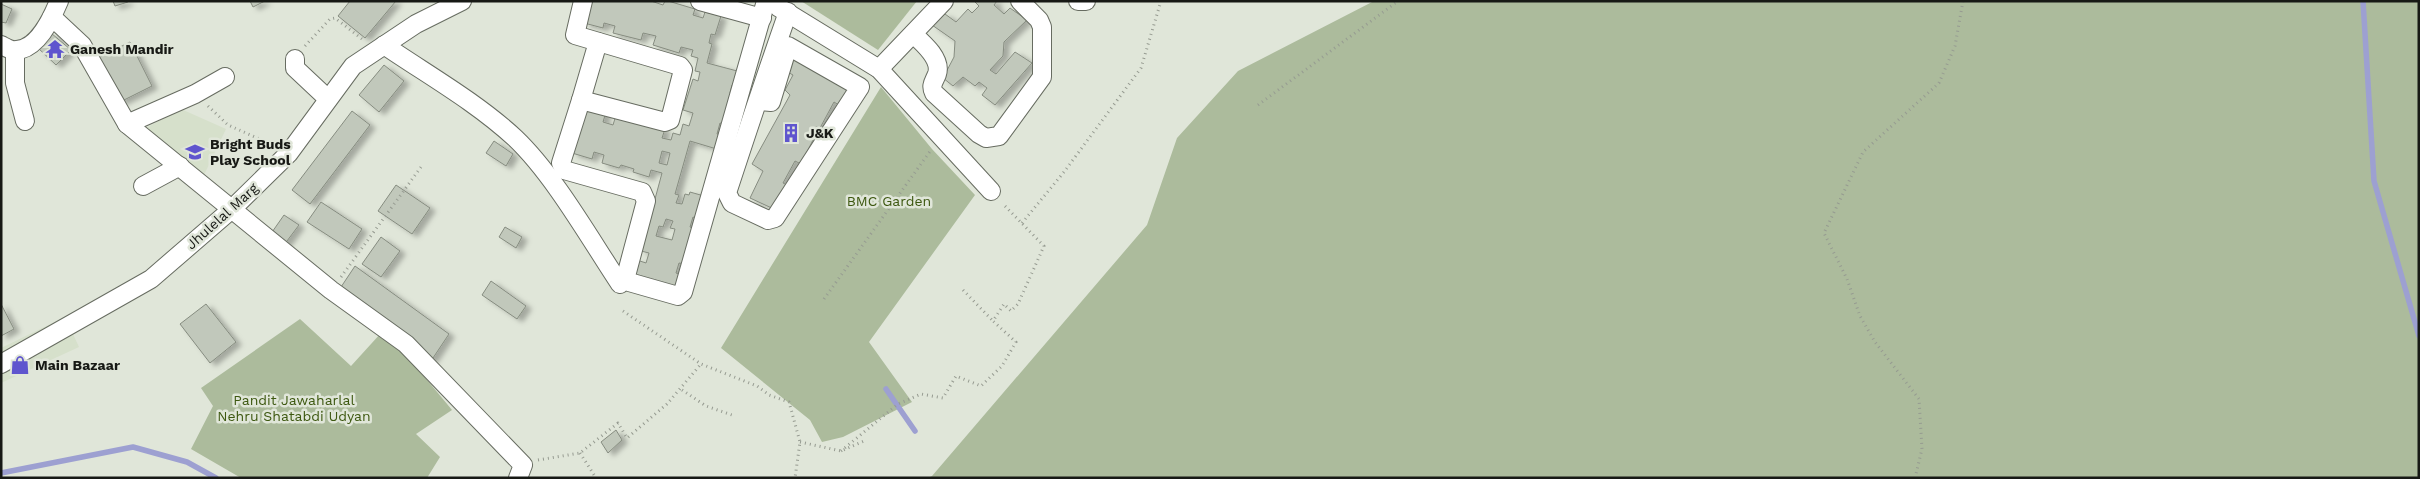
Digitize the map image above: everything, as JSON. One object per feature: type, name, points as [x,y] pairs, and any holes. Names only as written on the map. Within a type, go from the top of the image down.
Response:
[{"type":"street","name":"Jhulelal Marg","points":[[1,364],[151,279],[232,209],[289,153],[353,66],[416,24],[462,1]]},
{"type":"street","points":[[581,100],[660,122],[670,120],[683,74],[680,66],[575,35],[582,1]]},
{"type":"street","points":[[700,1],[766,7],[788,12],[879,69],[991,191]]},
{"type":"street","points":[[879,69],[944,1]]},
{"type":"street","points":[[913,34],[932,55],[938,69],[932,83],[934,93],[979,134],[986,138],[999,136],[1039,84],[1043,69],[1042,28],[1039,20],[1020,1]]},
{"type":"street","points":[[1078,1],[1086,1]]},
{"type":"street","points":[[598,42],[561,168],[642,192],[646,201],[626,276],[627,279],[629,282],[678,296],[681,295],[766,7]]},
{"type":"street","points":[[25,121],[8,48],[30,46],[55,9],[82,44],[127,124],[331,290],[406,344],[521,471]]},
{"type":"street","points":[[758,101],[771,102],[788,46],[860,87],[775,218],[768,220],[736,205],[729,200],[727,193],[758,101],[788,12]]},
{"type":"street","points":[[380,48],[465,100],[515,139],[546,174],[620,284]]},
{"type":"street","points":[[294,58],[295,68],[328,99]]},
{"type":"street","points":[[127,124],[195,94],[225,76]]},
{"type":"street","points":[[736,205],[760,132]]},
{"type":"street","points":[[142,186],[180,166]]},
{"type":"path","points":[[1022,223],[1064,172],[1141,68],[1161,1]]},
{"type":"path","points":[[1258,105],[1398,1]]},
{"type":"path","points":[[1915,478],[1922,448],[1919,399],[1875,342],[1860,316],[1847,279],[1824,233],[1863,152],[1939,83],[1955,46],[1963,1]]},
{"type":"path","points":[[294,58],[330,19],[335,18],[380,48]]},
{"type":"path","points":[[195,94],[228,125],[289,153]]},
{"type":"path","points":[[824,300],[941,135]]},
{"type":"path","points":[[331,290],[421,167]]},
{"type":"path","points":[[991,191],[1044,246],[1018,304],[1011,311],[1004,304],[993,321]]},
{"type":"path","points":[[841,451],[898,404],[921,394],[943,398],[956,376],[981,386],[1002,366],[1016,342],[964,290]]},
{"type":"path","points":[[623,311],[701,364],[757,386],[769,396],[789,402],[800,442],[795,478]]},
{"type":"path","points":[[521,471],[548,457],[580,453],[618,423],[627,438],[682,390],[701,364]]},
{"type":"path","points":[[682,390],[706,406],[732,415]]},
{"type":"path","points":[[800,442],[841,451],[864,441]]},
{"type":"path","points":[[580,453],[596,478]]},
{"type":"shaded area","name":"Bright Buds Play School","points":[[181,109],[226,129],[204,175],[146,128]]},
{"type":"shaded area","name":"Main Bazaar","points":[[65,317],[79,347],[1,383],[1,348]]},
{"type":"green space","points":[[801,1],[917,1],[878,50]]},
{"type":"green space","points":[[1374,1],[2419,1],[2419,478],[928,478],[932,476],[1147,225],[1177,138],[1238,71]]},
{"type":"green space","name":"BMC Garden","points":[[881,87],[932,149],[975,195],[869,342],[912,402],[843,437],[822,442],[810,420],[721,348]]},
{"type":"green space","name":"Pandit Jawaharlal Nehru Shatabdi Udyan","points":[[300,319],[351,366],[381,333],[413,363],[452,410],[416,434],[440,457],[427,478],[241,478],[191,449],[213,406],[201,388]]},
{"type":"building","points":[[113,1],[127,1],[128,2],[115,6]]},
{"type":"building","points":[[250,1],[265,1],[253,7]]},
{"type":"building","points":[[350,1],[396,1],[365,38],[338,16]]},
{"type":"building","points":[[590,1],[651,1],[663,5],[665,1],[668,1],[695,9],[693,15],[703,18],[705,12],[721,16],[715,35],[711,34],[709,43],[712,44],[707,63],[741,72],[737,86],[732,85],[730,93],[736,95],[727,125],[720,123],[717,134],[724,136],[720,150],[690,141],[675,194],[679,195],[676,203],[682,204],[685,194],[689,195],[690,192],[704,196],[698,219],[693,217],[690,227],[695,229],[685,264],[679,263],[676,273],[683,276],[679,290],[631,277],[637,260],[646,263],[649,253],[641,251],[662,173],[651,170],[649,177],[633,172],[634,169],[621,165],[619,168],[602,163],[604,155],[594,152],[592,159],[572,153],[586,106],[606,112],[603,122],[613,125],[616,115],[665,129],[662,138],[671,140],[673,133],[680,135],[683,124],[689,126],[693,113],[683,110],[693,79],[698,81],[700,72],[695,71],[698,58],[691,56],[693,50],[681,47],[679,53],[653,45],[656,36],[643,33],[641,40],[613,33],[615,26],[604,23],[603,28],[584,23]],"holes":[[[662,151],[670,153],[667,165],[659,163]],[[666,219],[673,221],[670,228],[675,229],[672,240],[656,236],[659,226],[663,227]]]},
{"type":"building","points":[[974,1],[997,1],[994,5],[1004,14],[1010,8],[1027,20],[1004,42],[1003,56],[990,70],[996,74],[1015,52],[1032,63],[995,105],[982,95],[987,88],[979,82],[975,86],[963,77],[953,86],[943,78],[954,57],[955,41],[932,25],[945,14],[956,22],[968,9],[972,13],[979,6]]},
{"type":"building","points":[[1,4],[12,9],[6,23],[1,22]]},
{"type":"building","name":"Ganesh Mandir","points":[[51,33],[71,50],[56,65],[38,48]]},
{"type":"building","points":[[130,42],[152,86],[120,102],[98,58]]},
{"type":"building","name":"J&K","points":[[795,52],[854,86],[842,107],[834,102],[820,128],[816,127],[810,139],[813,140],[801,164],[795,161],[783,183],[789,186],[776,210],[750,198],[763,171],[752,164],[790,95],[785,90],[793,75],[784,70]]},
{"type":"building","points":[[384,65],[404,81],[379,112],[359,95]]},
{"type":"building","points":[[352,111],[370,125],[310,204],[292,190]]},
{"type":"building","points":[[494,141],[513,154],[506,166],[486,153]]},
{"type":"building","points":[[396,185],[430,208],[412,234],[378,211]]},
{"type":"building","points":[[321,202],[362,229],[349,249],[307,222]]},
{"type":"building","points":[[284,215],[299,225],[284,245],[270,235]]},
{"type":"building","points":[[505,227],[522,237],[516,248],[499,237]]},
{"type":"building","points":[[381,237],[400,251],[381,277],[362,264]]},
{"type":"building","points":[[355,266],[449,334],[431,361],[339,290]]},
{"type":"building","points":[[491,281],[526,306],[517,319],[482,295]]},
{"type":"building","points":[[1,304],[14,329],[1,336]]},
{"type":"building","points":[[206,304],[236,342],[210,363],[180,324]]},
{"type":"building","points":[[616,430],[622,440],[608,453],[601,442]]},
{"type":"waterway","points":[[2363,1],[2374,181],[2419,336]]},
{"type":"waterway","points":[[886,389],[915,431]]},
{"type":"waterway","points":[[1,473],[133,447],[187,462],[216,478]]},
{"type":"place","name":"Ganesh Mandir","points":[[55,49]]},
{"type":"place","name":"J&K","points":[[791,133]]},
{"type":"place","name":"Bright Buds Play School","points":[[195,152]]},
{"type":"place","name":"Main Bazaar","points":[[20,365]]}]
